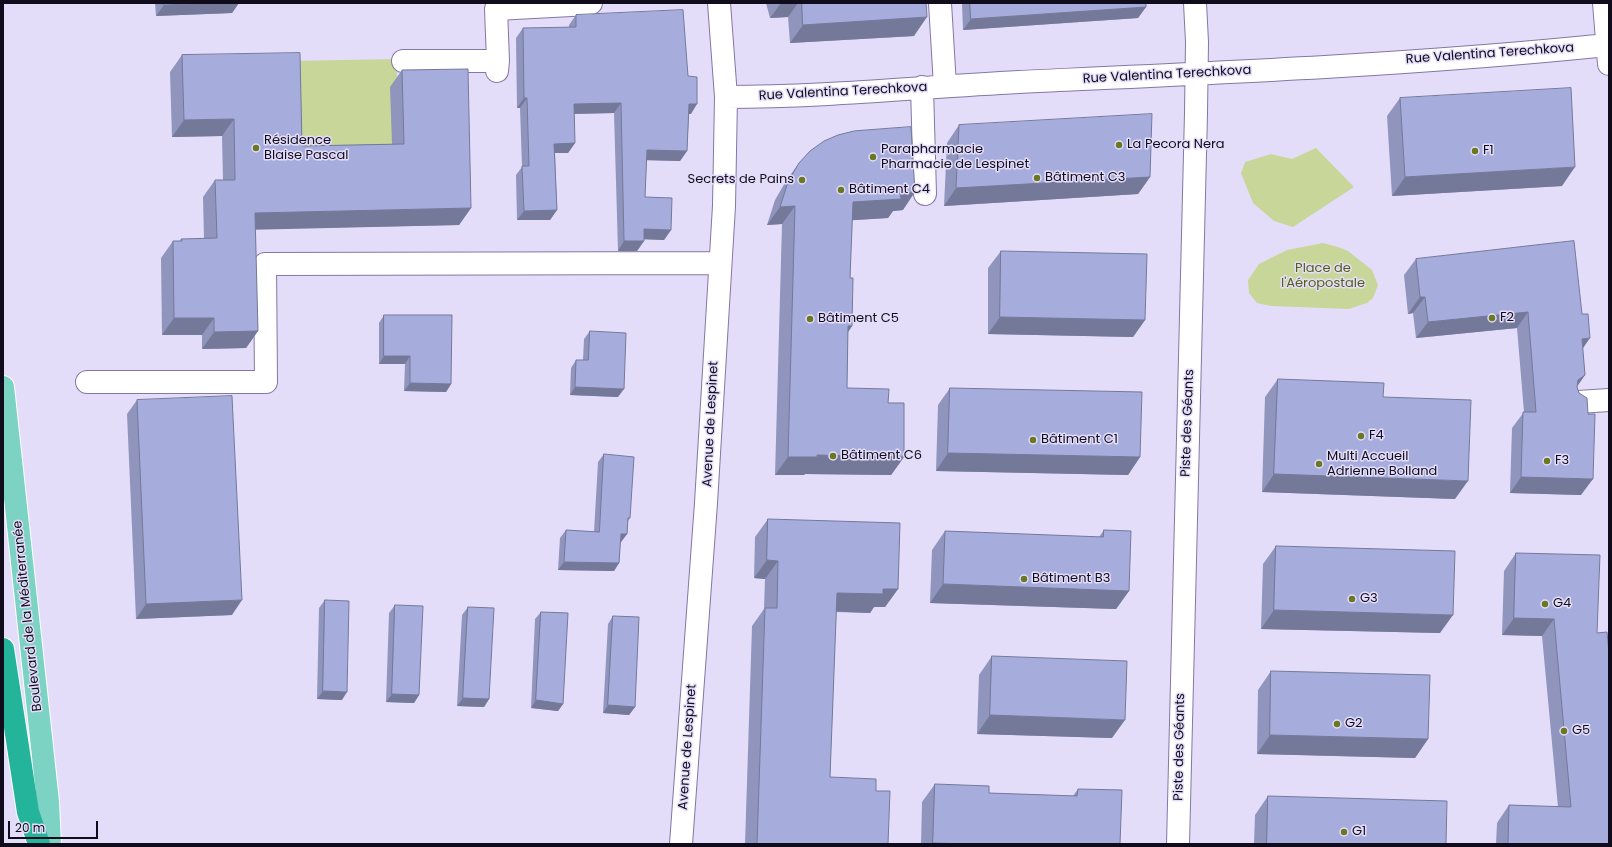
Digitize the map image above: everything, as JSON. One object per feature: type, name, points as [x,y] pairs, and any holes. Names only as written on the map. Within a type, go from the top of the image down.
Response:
[{"type":"highway","points":[[3,649],[28,812],[39,844]]},
{"type":"main road","name":"Boulevard de la Méditerranée","points":[[3,387],[46,786],[50,844]]},
{"type":"street","points":[[403,61],[498,66],[496,9],[591,3]]},
{"type":"street","name":"Avenue de Lespinet","points":[[681,844],[706,503],[724,206],[726,97],[719,3]]},
{"type":"street","points":[[940,3],[945,86]]},
{"type":"street","name":"Piste des Géants","points":[[1178,844],[1197,42],[1195,3]]},
{"type":"street","points":[[1604,3],[1608,54]]},
{"type":"street","name":"Rue Valentina Terechkova","points":[[726,97],[794,96],[945,86],[1367,64],[1608,54]]},
{"type":"street","points":[[922,88],[925,194]]},
{"type":"street","points":[[88,382],[266,382],[265,264],[720,263]]},
{"type":"street","points":[[1578,402],[1609,400]]},
{"type":"green space","points":[[397,59],[397,87],[392,161],[290,163],[288,61]]},
{"type":"green space","name":"Place de l'Aéropostale","points":[[1316,148],[1354,187],[1293,227],[1274,221],[1253,203],[1241,173],[1245,162],[1271,154],[1292,159]]},
{"type":"green space","name":"Place de l'Aéropostale","points":[[1323,243],[1348,251],[1372,270],[1378,285],[1373,298],[1367,303],[1349,309],[1271,306],[1257,303],[1249,293],[1248,280],[1259,264],[1287,250]]},
{"type":"building","points":[[163,3],[217,3],[164,5]]},
{"type":"building","points":[[802,3],[926,3],[927,17],[803,25]]},
{"type":"building","points":[[970,3],[1146,3],[1146,7],[971,19]]},
{"type":"building","points":[[683,10],[688,76],[697,77],[697,104],[689,104],[687,151],[647,150],[645,197],[672,198],[671,230],[644,229],[644,241],[624,241],[621,103],[574,104],[575,143],[554,144],[557,210],[524,211],[522,166],[529,166],[527,98],[524,98],[523,28],[576,27],[576,15]]},
{"type":"building","name":"Résidence Blaise Pascal","points":[[300,53],[302,146],[404,144],[402,70],[468,69],[471,208],[255,213],[258,331],[214,332],[214,318],[174,318],[173,241],[182,241],[181,239],[217,238],[215,180],[235,180],[234,119],[184,120],[182,55]]},
{"type":"building","name":"F1","points":[[1571,88],[1575,167],[1405,177],[1400,98]]},
{"type":"building","name":"Bâtiment C3","points":[[1152,114],[1150,177],[956,188],[959,125]]},
{"type":"building","points":[[911,127],[915,192],[900,193],[901,199],[853,202],[850,278],[853,278],[852,326],[848,326],[847,388],[889,389],[888,403],[904,403],[904,457],[817,455],[817,457],[788,457],[795,206],[780,207],[788,182],[799,163],[810,151],[824,141],[838,135],[854,131]]},
{"type":"building","points":[[1574,241],[1582,314],[1588,314],[1590,338],[1582,339],[1585,375],[1578,380],[1577,387],[1579,393],[1587,398],[1588,414],[1595,414],[1593,479],[1521,477],[1523,412],[1536,412],[1528,312],[1428,322],[1425,297],[1420,297],[1416,259]]},
{"type":"building","points":[[1001,251],[1147,254],[1145,320],[1000,317]]},
{"type":"building","points":[[384,315],[452,315],[451,384],[410,383],[410,356],[384,356]]},
{"type":"building","points":[[590,331],[626,333],[624,389],[575,387],[576,360],[588,360]]},
{"type":"building","name":"F4","points":[[1278,379],[1384,383],[1383,397],[1471,400],[1468,481],[1274,474]]},
{"type":"building","name":"Bâtiment C1","points":[[950,388],[1142,392],[1140,457],[948,453]]},
{"type":"building","points":[[232,396],[242,600],[146,604],[137,400]]},
{"type":"building","points":[[604,454],[634,457],[630,518],[628,518],[627,534],[621,534],[619,563],[564,562],[566,530],[599,532]]},
{"type":"building","points":[[768,519],[900,523],[898,589],[883,589],[883,594],[837,593],[830,777],[876,779],[876,791],[890,791],[888,844],[757,844],[765,608],[777,608],[778,561],[767,560]]},
{"type":"building","name":"Bâtiment B3","points":[[1104,530],[1131,531],[1129,591],[943,584],[945,531],[1103,537]]},
{"type":"building","name":"G3","points":[[1276,546],[1455,551],[1453,615],[1274,610]]},
{"type":"building","points":[[1516,553],[1600,555],[1597,633],[1607,632],[1609,653],[1609,844],[1508,844],[1509,805],[1571,807],[1554,619],[1514,618]]},
{"type":"building","points":[[325,600],[349,601],[347,692],[323,691]]},
{"type":"building","points":[[395,605],[423,606],[419,695],[392,694]]},
{"type":"building","points":[[468,607],[494,608],[489,699],[463,698]]},
{"type":"building","points":[[541,612],[568,613],[563,704],[536,700]]},
{"type":"building","points":[[613,616],[639,617],[635,707],[608,705]]},
{"type":"building","points":[[992,656],[1127,661],[1125,720],[990,715]]},
{"type":"building","name":"G2","points":[[1271,671],[1430,675],[1428,739],[1270,735]]},
{"type":"building","points":[[935,784],[989,786],[989,793],[1077,796],[1078,789],[1122,790],[1120,844],[933,843]]},
{"type":"building","points":[[1268,796],[1447,801],[1446,844],[1267,844]]},
{"type":"place","name":"La Pecora Nera","points":[[1119,145]]},
{"type":"place","name":"Résidence Blaise Pascal","points":[[256,148]]},
{"type":"place","name":"F1","points":[[1475,151]]},
{"type":"place","name":"Parapharmacie Pharmacie de Lespinet","points":[[873,157]]},
{"type":"place","name":"Bâtiment C3","points":[[1037,178]]},
{"type":"place","name":"Secrets de Pains","points":[[802,180]]},
{"type":"place","name":"Bâtiment C4","points":[[841,190]]},
{"type":"place","name":"F2","points":[[1492,318]]},
{"type":"place","name":"Bâtiment C5","points":[[810,319]]},
{"type":"place","name":"F4","points":[[1361,436]]},
{"type":"place","name":"Bâtiment C1","points":[[1033,440]]},
{"type":"place","name":"Bâtiment C6","points":[[833,456]]},
{"type":"place","name":"F3","points":[[1547,461]]},
{"type":"place","name":"Multi Accueil Adrienne Bolland","points":[[1319,464]]},
{"type":"place","name":"Bâtiment B3","points":[[1024,579]]},
{"type":"place","name":"G3","points":[[1352,599]]},
{"type":"place","name":"G4","points":[[1545,604]]},
{"type":"place","name":"G2","points":[[1337,724]]},
{"type":"place","name":"G5","points":[[1564,731]]},
{"type":"place","name":"G1","points":[[1344,832]]}]
